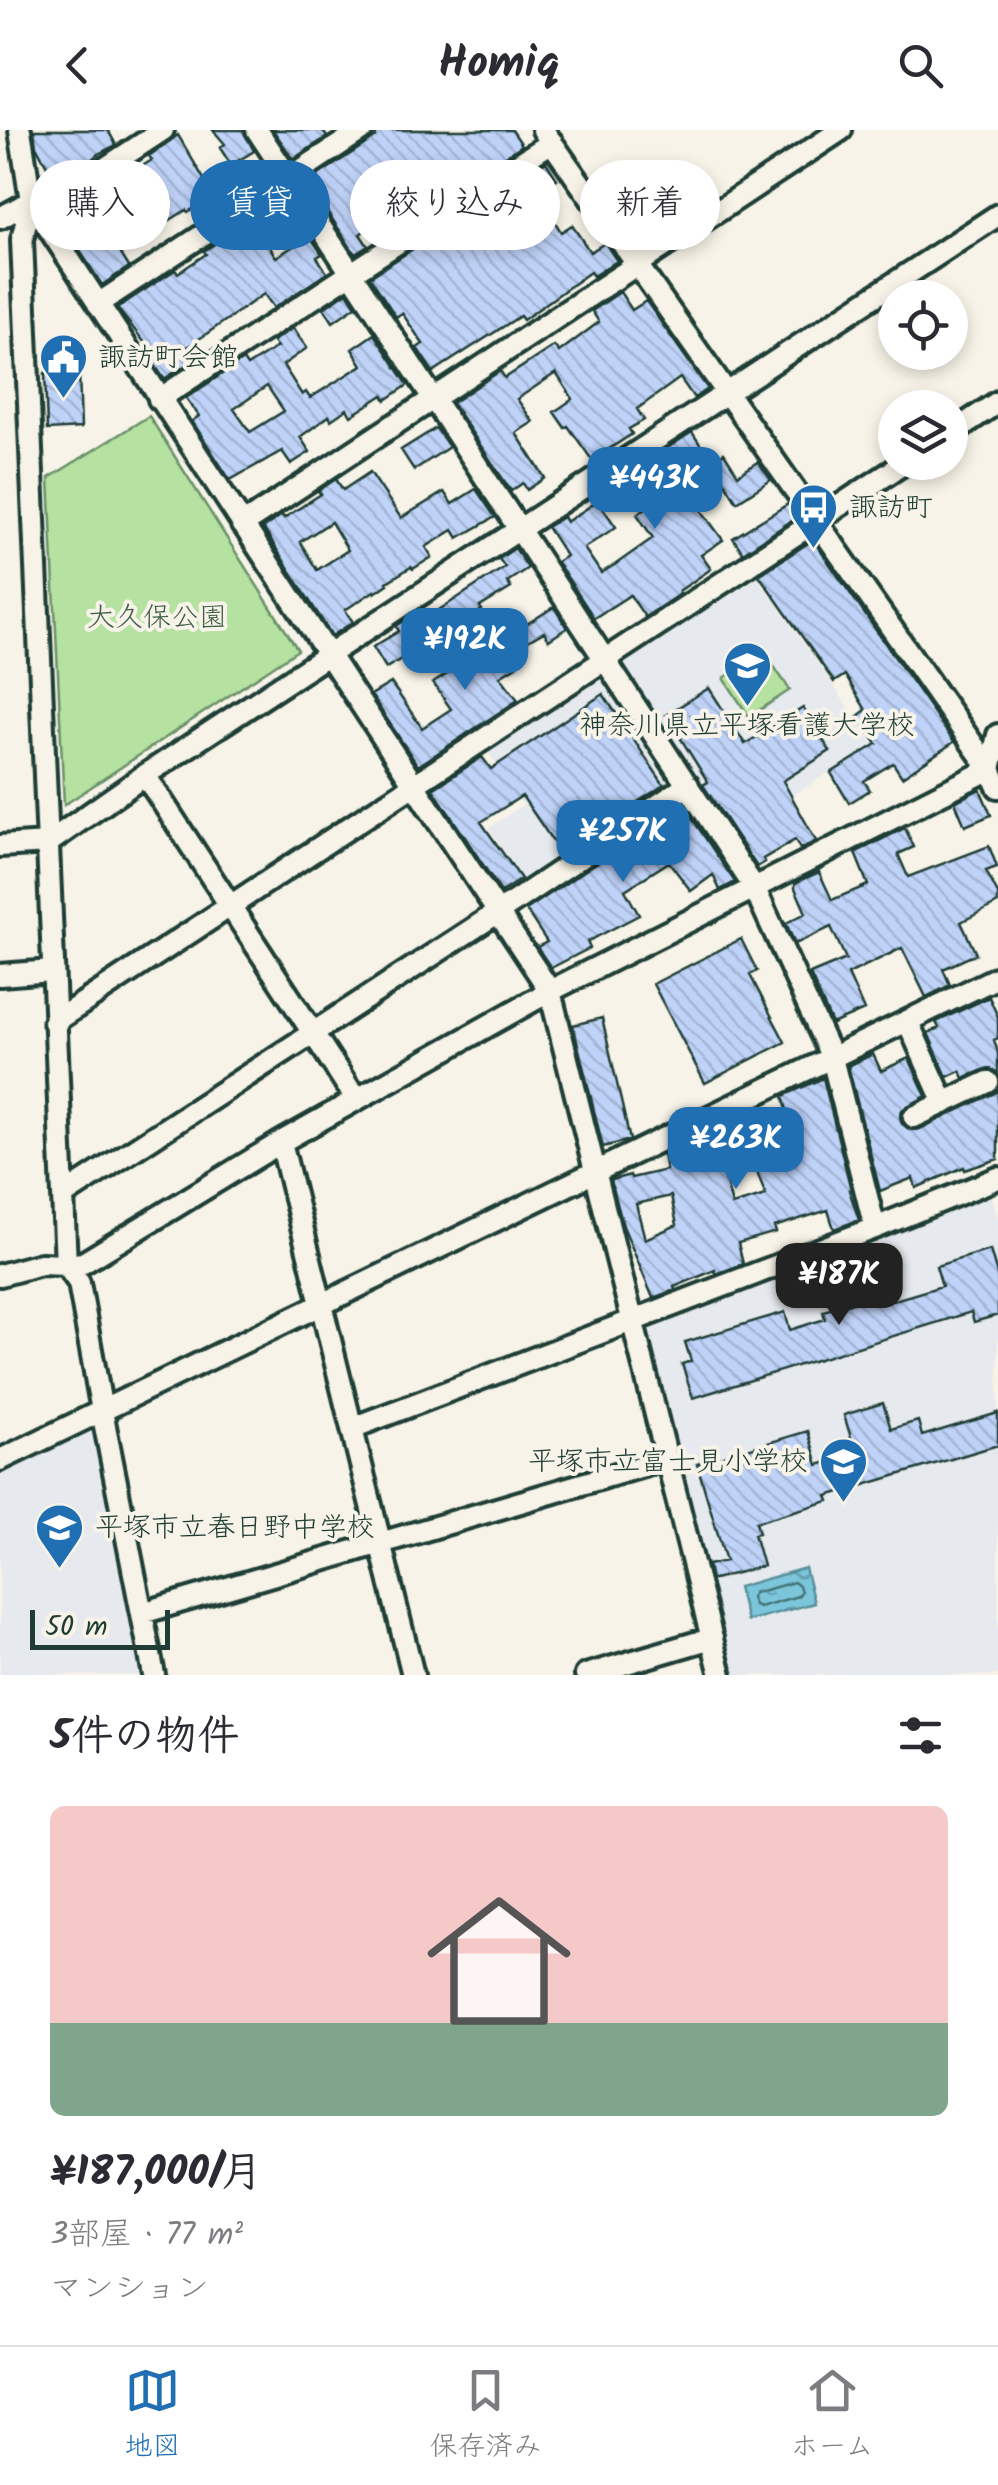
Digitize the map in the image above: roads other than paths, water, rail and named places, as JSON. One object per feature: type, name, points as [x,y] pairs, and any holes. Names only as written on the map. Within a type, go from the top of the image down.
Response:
[{"type":"street","points":[[20,130],[30,195]]},
{"type":"street","points":[[117,160],[163,130]]},
{"type":"street","points":[[257,130],[276,160]]},
{"type":"street","points":[[316,160],[362,130]]},
{"type":"street","points":[[242,525],[841,130]]},
{"type":"street","points":[[160,399],[350,274],[548,136],[994,778]]},
{"type":"street","points":[[0,218],[30,202]]},
{"type":"street","points":[[30,205],[22,240],[66,1265],[79,1283],[154,1675]]},
{"type":"street","points":[[0,846],[48,844],[144,776],[998,216]]},
{"type":"street","points":[[98,304],[190,243]]},
{"type":"street","points":[[330,243],[754,888],[832,1058],[874,1228]]},
{"type":"street","points":[[63,250],[550,991],[721,1675]]},
{"type":"street","points":[[968,422],[998,402]]},
{"type":"street","points":[[54,1022],[879,480]]},
{"type":"street","points":[[994,778],[998,735]]},
{"type":"street","points":[[144,776],[356,1099]]},
{"type":"street","points":[[0,1275],[41,1264],[83,1263],[281,1142],[550,991],[754,888],[994,778]]},
{"type":"street","points":[[64,1195],[688,786]]},
{"type":"street","points":[[0,976],[52,971]]},
{"type":"street","points":[[0,1460],[998,977]]},
{"type":"street","points":[[908,1022],[944,1103]]},
{"type":"street","points":[[914,1117],[988,1082]]},
{"type":"street","points":[[281,1142],[413,1675]]},
{"type":"street","points":[[352,1428],[997,1184]]},
{"type":"street","points":[[142,1613],[667,1460]]},
{"type":"street","points":[[586,1675],[712,1638]]},
{"type":"water","points":[[805,1568],[814,1603],[747,1621],[738,1587]]},
{"type":"place","name":"諏訪町会館","points":[[63,400]]},
{"type":"place","name":"諏訪町","points":[[814,550]]},
{"type":"place","name":"神奈川県立平塚看護大学校","points":[[747,708]]},
{"type":"place","name":"平塚市立富士見小学校","points":[[843,1504]]},
{"type":"place","name":"平塚市立春日野中学校","points":[[60,1570]]},
{"type":"park label","name":"大久保公園","points":[[157,618]]}]
